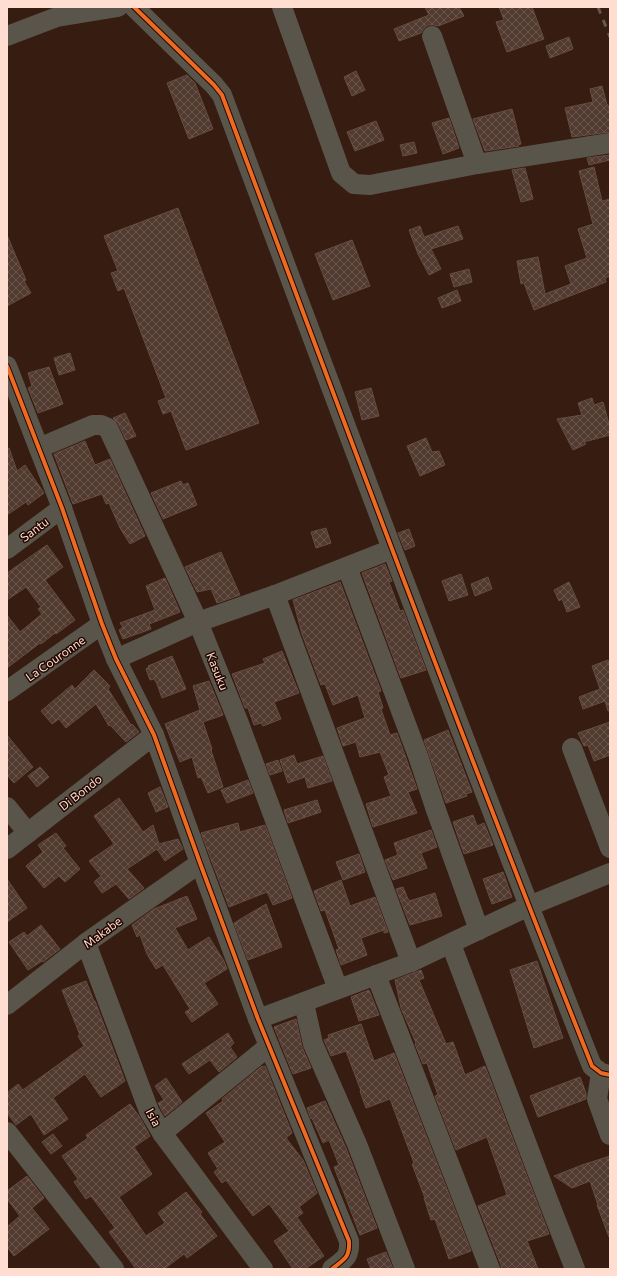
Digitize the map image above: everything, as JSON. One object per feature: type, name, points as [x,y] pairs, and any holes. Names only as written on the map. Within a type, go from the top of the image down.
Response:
[{"type":"street","points":[[7,36],[60,12],[118,7]]},
{"type":"street","points":[[134,7],[214,85],[222,95],[392,549],[529,906],[592,1066],[606,1074],[597,1099],[610,1135]]},
{"type":"street","points":[[282,7],[341,174],[354,184],[370,184],[477,164],[610,143]]},
{"type":"street","points":[[432,36],[477,164]]},
{"type":"street","points":[[7,366],[62,508],[102,624],[116,659],[154,735],[258,1019],[348,1241],[350,1250],[348,1257],[332,1269]]},
{"type":"street","name":"Kasuku","points":[[39,448],[93,425],[101,425],[108,428],[198,622],[238,721],[338,989]]},
{"type":"street","name":"Santu","points":[[7,549],[62,508]]},
{"type":"street","points":[[116,659],[198,622],[275,595],[392,549]]},
{"type":"street","points":[[347,567],[415,749],[479,930]]},
{"type":"street","points":[[275,595],[411,962]]},
{"type":"street","name":"La Couronne","points":[[7,691],[102,624]]},
{"type":"street","name":"Di Bondo","points":[[7,849],[154,735]]},
{"type":"street","points":[[572,748],[610,848]]},
{"type":"street","points":[[7,807],[28,833]]},
{"type":"street","name":"Makabe","points":[[9,999],[200,863]]},
{"type":"street","points":[[258,1019],[411,962],[529,906],[610,873]]},
{"type":"street","name":"Isia","points":[[86,943],[149,1111],[162,1133],[263,1269]]},
{"type":"street","points":[[451,944],[575,1269]]},
{"type":"street","points":[[376,975],[490,1269]]},
{"type":"street","points":[[304,1002],[313,1044],[357,1144],[405,1269]]},
{"type":"street","points":[[162,1133],[269,1046]]},
{"type":"street","points":[[7,1132],[114,1269]]},
{"type":"building","points":[[425,7],[459,7],[464,16],[438,26],[428,25],[421,33],[399,41],[394,29],[429,15]]},
{"type":"building","points":[[499,7],[532,7],[544,39],[507,52],[496,22],[504,20]]},
{"type":"building","points":[[569,37],[573,49],[550,58],[546,46]]},
{"type":"building","points":[[356,71],[365,90],[352,96],[344,77]]},
{"type":"building","points":[[187,75],[195,83],[213,129],[189,139],[167,83]]},
{"type":"building","points":[[602,86],[610,113],[610,132],[572,137],[565,108],[593,102],[590,89]]},
{"type":"building","points":[[512,109],[521,144],[518,145],[519,146],[485,151],[473,119]]},
{"type":"building","points":[[449,118],[459,148],[443,154],[432,123]]},
{"type":"building","points":[[376,121],[384,140],[355,151],[347,132]]},
{"type":"building","points":[[414,142],[417,153],[403,156],[400,145]]},
{"type":"building","points":[[610,155],[610,160],[589,165],[587,158]]},
{"type":"building","points":[[594,167],[602,201],[610,199],[610,276],[605,278],[606,282],[534,310],[524,283],[521,284],[517,261],[538,257],[545,294],[571,284],[565,266],[587,258],[578,229],[593,224],[579,171]]},
{"type":"building","points":[[525,168],[533,199],[521,202],[512,170]]},
{"type":"building","points":[[178,208],[259,423],[186,450],[171,411],[163,414],[158,401],[166,398],[124,288],[118,291],[111,273],[118,271],[104,236]]},
{"type":"building","points":[[420,226],[424,237],[458,226],[463,239],[431,249],[441,269],[429,275],[418,254],[409,230]]},
{"type":"building","points":[[7,235],[26,280],[24,281],[31,293],[7,306]]},
{"type":"building","points":[[352,240],[370,286],[333,300],[315,254]]},
{"type":"building","points":[[469,269],[472,282],[454,287],[450,274]]},
{"type":"building","points":[[457,290],[461,301],[442,308],[438,298]]},
{"type":"building","points":[[70,353],[75,370],[59,375],[54,358]]},
{"type":"building","points":[[49,367],[63,404],[38,413],[28,388],[32,386],[28,373]]},
{"type":"building","points":[[371,388],[379,416],[362,420],[355,392]]},
{"type":"building","points":[[592,398],[594,405],[603,402],[610,428],[610,435],[584,442],[586,444],[573,450],[557,419],[582,415],[578,403]]},
{"type":"building","points":[[125,413],[136,436],[126,440],[118,423],[113,418]]},
{"type":"building","points":[[426,438],[432,452],[439,451],[445,465],[420,476],[407,446]]},
{"type":"building","points":[[85,441],[95,465],[110,459],[145,536],[130,544],[120,528],[109,503],[106,504],[102,494],[73,504],[54,454]]},
{"type":"building","points":[[9,448],[17,471],[25,465],[44,493],[28,505],[26,502],[7,515],[7,449]]},
{"type":"building","points":[[181,481],[183,485],[188,483],[197,505],[163,519],[151,493]]},
{"type":"building","points":[[326,528],[331,543],[316,548],[311,532]]},
{"type":"building","points":[[409,529],[415,546],[405,550],[398,533]]},
{"type":"building","points":[[47,545],[63,567],[45,580],[75,620],[41,644],[40,643],[7,668],[7,615],[20,632],[42,614],[38,609],[41,607],[26,587],[7,600],[7,573]]},
{"type":"building","points":[[221,552],[240,595],[217,603],[211,589],[197,592],[185,567]]},
{"type":"building","points":[[385,564],[392,581],[389,582],[400,611],[403,610],[426,670],[401,678],[362,573]]},
{"type":"building","points":[[461,574],[468,595],[449,601],[442,581]]},
{"type":"building","points":[[488,577],[492,589],[475,596],[471,584]]},
{"type":"building","points":[[165,578],[180,612],[149,624],[151,629],[123,639],[119,630],[123,627],[120,623],[155,610],[146,586]]},
{"type":"building","points":[[340,582],[381,691],[378,692],[383,708],[381,709],[390,735],[397,733],[417,789],[408,792],[417,813],[373,827],[366,804],[391,796],[384,777],[389,775],[380,752],[360,757],[356,742],[343,746],[337,728],[365,718],[358,695],[333,705],[325,684],[321,685],[302,634],[293,600]]},
{"type":"building","points":[[569,582],[580,607],[567,612],[562,599],[559,601],[554,590]]},
{"type":"building","points":[[282,651],[299,693],[274,702],[281,719],[263,726],[261,723],[254,725],[248,708],[245,708],[232,674],[265,663],[263,659]]},
{"type":"building","points":[[172,656],[186,689],[162,698],[157,684],[154,679],[150,680],[146,669],[149,667],[148,666]]},
{"type":"building","points":[[608,660],[610,667],[610,711],[608,711],[605,701],[583,709],[579,697],[600,689],[592,666]]},
{"type":"building","points":[[94,670],[110,686],[108,689],[131,725],[132,724],[139,732],[126,742],[110,725],[109,726],[96,704],[66,728],[59,719],[52,724],[41,711],[72,685],[75,689]]},
{"type":"building","points":[[209,681],[223,715],[203,722],[223,787],[208,793],[201,777],[198,778],[192,757],[180,762],[165,724],[200,710],[193,686]]},
{"type":"building","points":[[610,722],[610,755],[594,761],[588,745],[584,746],[578,733]]},
{"type":"building","points":[[448,730],[472,792],[466,794],[467,796],[446,803],[424,740]]},
{"type":"building","points":[[7,735],[33,767],[14,783],[7,775]]},
{"type":"building","points":[[294,755],[297,764],[323,756],[332,781],[308,788],[305,777],[288,783],[280,760]]},
{"type":"building","points":[[278,760],[282,771],[270,775],[266,764]]},
{"type":"building","points":[[40,767],[49,777],[37,787],[28,776]]},
{"type":"building","points":[[248,780],[253,793],[227,803],[221,790]]},
{"type":"building","points":[[160,787],[168,807],[156,812],[148,793]]},
{"type":"building","points":[[119,798],[143,832],[153,825],[159,844],[178,839],[183,849],[165,861],[157,849],[127,869],[144,888],[129,899],[116,884],[102,893],[94,882],[101,876],[89,861],[114,844],[94,816]]},
{"type":"building","points":[[317,800],[321,812],[288,823],[284,810]]},
{"type":"building","points":[[473,815],[477,826],[484,823],[493,845],[464,854],[453,822]]},
{"type":"building","points":[[238,823],[240,832],[265,825],[292,898],[273,905],[267,892],[229,907],[201,833]]},
{"type":"building","points":[[431,830],[437,847],[421,853],[427,868],[393,880],[385,860],[398,855],[394,843]]},
{"type":"building","points":[[56,833],[66,846],[63,848],[80,869],[65,882],[59,876],[44,888],[26,866],[43,852],[38,845]]},
{"type":"building","points":[[359,854],[365,872],[343,880],[336,862]]},
{"type":"building","points":[[503,872],[512,897],[492,904],[483,879]]},
{"type":"building","points":[[7,879],[27,908],[7,922]]},
{"type":"building","points":[[341,880],[350,906],[375,897],[388,932],[384,933],[384,930],[361,938],[367,955],[341,965],[336,950],[339,949],[325,910],[321,911],[314,891]]},
{"type":"building","points":[[403,887],[409,901],[435,893],[442,916],[410,925],[396,889]]},
{"type":"building","points":[[187,896],[197,919],[175,928],[188,950],[209,937],[224,961],[227,969],[204,983],[218,1004],[192,1022],[185,1012],[190,1009],[163,965],[156,969],[147,954],[140,935],[137,937],[132,925],[154,909]]},
{"type":"building","points":[[266,904],[282,947],[248,960],[234,923]]},
{"type":"building","points":[[41,925],[60,949],[43,962],[42,961],[28,970],[9,942],[24,932],[27,936]]},
{"type":"building","points":[[537,961],[563,1038],[534,1048],[510,970]]},
{"type":"building","points":[[421,970],[424,978],[419,980],[446,1044],[453,1042],[465,1075],[485,1066],[549,1234],[527,1241],[538,1269],[501,1269],[501,1265],[478,1206],[507,1195],[487,1137],[456,1150],[435,1096],[438,1095],[427,1063],[423,1064],[401,1008],[395,980]]},
{"type":"building","points":[[86,981],[125,1081],[101,1097],[85,1074],[53,1098],[68,1119],[44,1135],[31,1114],[16,1125],[7,1113],[7,1093],[18,1084],[23,1090],[84,1046],[78,1036],[80,1035],[62,990]]},
{"type":"building","points":[[369,990],[379,1015],[359,1021],[351,997]]},
{"type":"building","points":[[296,1019],[302,1047],[311,1068],[293,1074],[274,1027]]},
{"type":"building","points":[[361,1024],[374,1061],[394,1053],[471,1251],[449,1259],[435,1219],[431,1220],[425,1198],[412,1164],[414,1163],[390,1099],[366,1108],[346,1051],[331,1056],[324,1040],[329,1038],[328,1035]]},
{"type":"building","points":[[228,1033],[234,1043],[230,1047],[237,1057],[219,1072],[210,1060],[189,1074],[182,1064]]},
{"type":"building","points":[[262,1066],[265,1066],[292,1133],[286,1138],[303,1160],[317,1193],[299,1207],[303,1213],[297,1217],[324,1256],[305,1269],[293,1269],[274,1241],[289,1231],[269,1204],[253,1216],[226,1180],[222,1183],[214,1172],[218,1169],[208,1153],[225,1142],[206,1113],[223,1101],[222,1099]]},
{"type":"building","points":[[580,1077],[586,1093],[586,1099],[538,1117],[530,1096]]},
{"type":"building","points":[[166,1078],[182,1102],[165,1116],[158,1103],[164,1100],[155,1086]]},
{"type":"building","points":[[325,1101],[346,1148],[377,1228],[360,1235],[334,1167],[339,1165],[329,1140],[323,1143],[307,1108]]},
{"type":"building","points":[[130,1104],[139,1116],[150,1136],[134,1147],[152,1174],[119,1197],[146,1236],[165,1223],[158,1213],[186,1192],[202,1212],[200,1214],[217,1236],[187,1258],[184,1254],[164,1269],[136,1269],[109,1232],[115,1228],[91,1196],[86,1199],[74,1182],[78,1179],[62,1156],[88,1138],[86,1135]]},
{"type":"building","points":[[53,1134],[62,1146],[51,1154],[42,1142]]},
{"type":"building","points":[[610,1156],[609,1237],[590,1181],[572,1188],[554,1176]]},
{"type":"building","points":[[27,1176],[44,1198],[32,1208],[49,1229],[14,1256],[7,1247],[7,1227],[20,1216],[7,1199],[7,1191]]},
{"type":"building","points":[[386,1252],[393,1269],[371,1269],[367,1259]]},
{"type":"railway","points":[[598,7],[610,37]]},
{"type":"cycle path","points":[[134,7],[214,85],[222,95],[358,460],[544,945],[592,1066],[601,1073],[610,1075]]},
{"type":"cycle path","points":[[7,366],[62,508],[102,624],[116,659],[154,735],[258,1019],[349,1241],[347,1255],[332,1269]]}]
